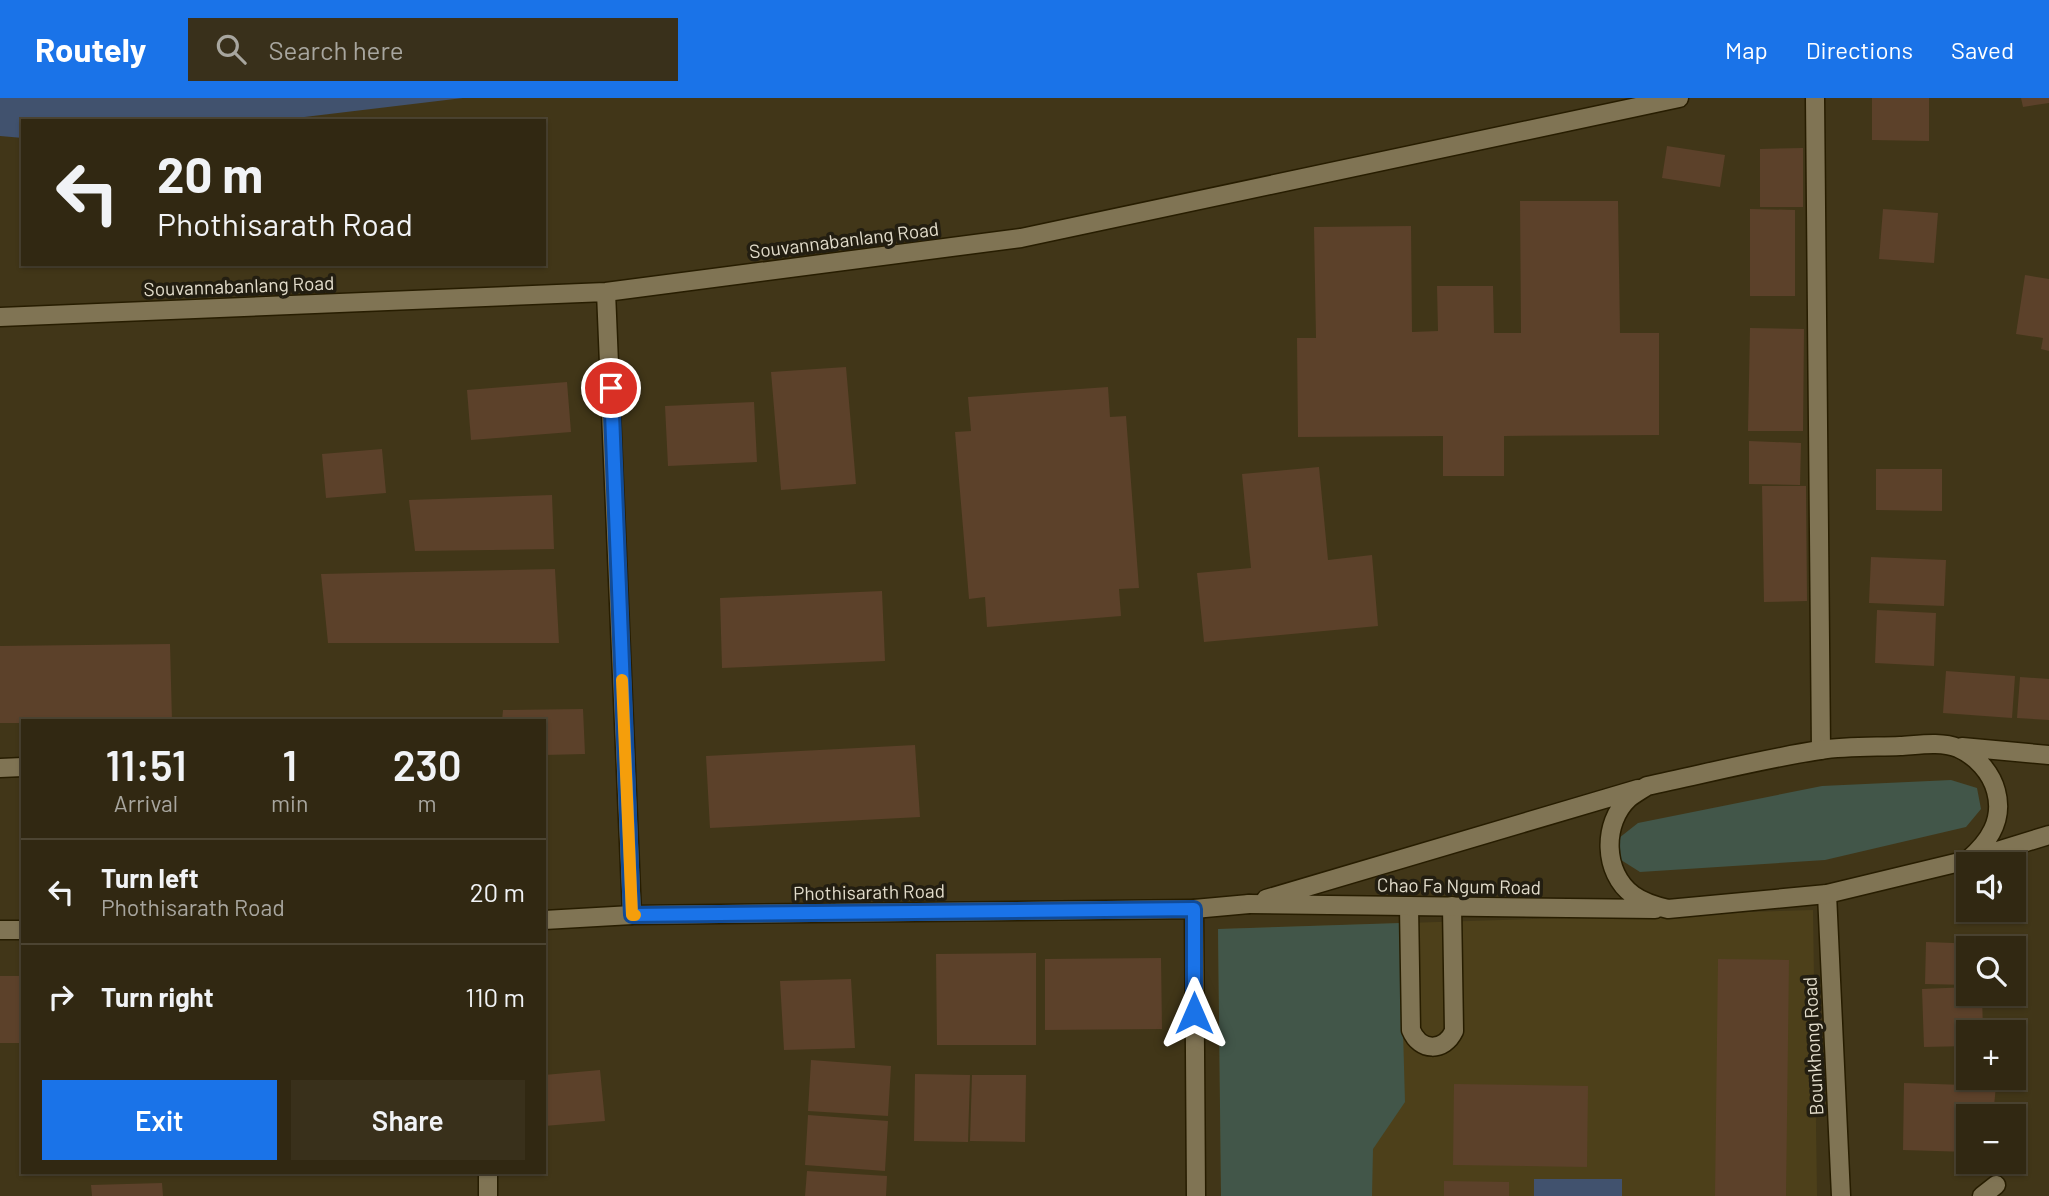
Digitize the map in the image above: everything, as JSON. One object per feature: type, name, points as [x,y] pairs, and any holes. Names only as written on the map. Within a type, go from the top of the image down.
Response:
[{"type":"street","name":"Souvannabanlang Road","points":[[0,317],[606,292],[1021,238],[1679,98]]},
{"type":"street","points":[[1815,98],[1821,750]]},
{"type":"street","points":[[606,292],[632,915]]},
{"type":"street","name":"Chao Fa Ngum Road","points":[[1937,744],[1956,747],[1974,757],[1988,772],[1996,790],[1998,810],[1994,830],[1978,852]]},
{"type":"street","name":"Chao Fa Ngum Road","points":[[1249,904],[1647,786],[1821,750],[1937,744],[2049,755]]},
{"type":"street","points":[[0,768],[21,767]]},
{"type":"street","name":"Chao Fa Ngum Road","points":[[1647,786],[1628,798],[1615,816],[1609,837],[1610,859],[1618,878],[1631,894],[1648,904],[1668,909]]},
{"type":"street","name":"Chao Fa Ngum Road","points":[[1994,852],[2049,835]]},
{"type":"street","name":"Chao Fa Ngum Road","points":[[1194,909],[1249,904],[1668,909],[1826,894],[1956,863]]},
{"type":"street","name":"Bounkhong Road","points":[[1826,894],[1841,1196]]},
{"type":"street","points":[[1409,906],[1411,1030],[1419,1042],[1432,1047],[1446,1043],[1454,1031],[1452,906]]},
{"type":"street","points":[[1194,909],[1195,1196]]},
{"type":"street","name":"Phothisarath Road","points":[[546,920],[632,915],[1194,909]]},
{"type":"street","points":[[0,930],[21,930]]},
{"type":"street","points":[[488,1174],[488,1196]]},
{"type":"shaded area","points":[[1813,910],[1817,1196],[1221,1196],[1218,929]]},
{"type":"green space","points":[[1951,780],[1977,788],[1981,809],[1966,827],[1825,860],[1640,872],[1621,860],[1619,838],[1638,823],[1822,786]]},
{"type":"green space","points":[[1400,923],[1405,1102],[1373,1149],[1372,1196],[1221,1196],[1218,929]]},
{"type":"water","points":[[0,98],[463,98],[288,119],[21,119],[21,138],[0,136]]},
{"type":"water","points":[[1534,1179],[1622,1179],[1622,1196],[1534,1196]]},
{"type":"building","points":[[1872,98],[1929,98],[1929,141],[1872,140]]},
{"type":"building","points":[[2021,98],[2049,98],[2049,103],[2023,107]]},
{"type":"building","points":[[1667,146],[1725,155],[1720,187],[1662,178]]},
{"type":"building","points":[[1803,148],[1803,207],[1760,207],[1760,149]]},
{"type":"building","points":[[1520,201],[1618,201],[1620,333],[1659,333],[1659,435],[1504,436],[1504,476],[1443,476],[1443,436],[1298,437],[1297,338],[1316,338],[1314,227],[1411,226],[1412,332],[1438,331],[1437,286],[1493,286],[1494,333],[1521,333]]},
{"type":"building","points":[[1750,209],[1795,210],[1795,296],[1750,296]]},
{"type":"building","points":[[1883,209],[1938,213],[1934,263],[1879,259]]},
{"type":"building","points":[[2025,275],[2049,279],[2049,351],[2041,349],[2043,338],[2016,334]]},
{"type":"building","points":[[1750,328],[1804,329],[1803,431],[1748,431]]},
{"type":"building","points":[[846,367],[856,484],[781,490],[771,372]]},
{"type":"building","points":[[567,382],[571,432],[471,440],[467,390]]},
{"type":"building","points":[[1108,387],[1110,417],[1126,416],[1139,588],[1119,589],[1121,616],[987,627],[985,597],[969,599],[955,432],[971,431],[968,397]]},
{"type":"building","points":[[754,402],[757,462],[668,466],[665,406]]},
{"type":"building","points":[[1749,441],[1801,443],[1800,485],[1749,484]]},
{"type":"building","points":[[382,449],[386,493],[326,498],[322,454]]},
{"type":"building","points":[[1319,467],[1328,560],[1372,555],[1378,626],[1204,642],[1197,573],[1251,568],[1242,474]]},
{"type":"building","points":[[1876,469],[1942,469],[1942,511],[1876,510]]},
{"type":"building","points":[[1762,486],[1806,486],[1807,601],[1764,602]]},
{"type":"building","points":[[552,495],[554,549],[415,551],[409,500]]},
{"type":"building","points":[[1871,557],[1946,560],[1944,606],[1869,603]]},
{"type":"building","points":[[555,569],[559,643],[328,643],[321,574]]},
{"type":"building","points":[[882,591],[885,661],[722,668],[720,598]]},
{"type":"building","points":[[1877,610],[1936,613],[1934,666],[1875,663]]},
{"type":"building","points":[[170,644],[172,719],[21,719],[21,723],[0,723],[0,646]]},
{"type":"building","points":[[1946,671],[2015,676],[2012,718],[1943,713]]},
{"type":"building","points":[[2020,677],[2049,679],[2049,720],[2017,718]]},
{"type":"building","points":[[583,709],[585,754],[546,755],[546,719],[502,719],[503,710]]},
{"type":"building","points":[[915,745],[920,817],[710,828],[706,756]]},
{"type":"building","points":[[1926,942],[1956,943],[1956,985],[1925,984]]},
{"type":"building","points":[[1036,953],[1036,1045],[937,1045],[936,954]]},
{"type":"building","points":[[1161,958],[1162,1029],[1045,1030],[1045,959]]},
{"type":"building","points":[[1718,959],[1789,960],[1786,1196],[1715,1196]]},
{"type":"building","points":[[0,976],[21,976],[21,1043],[0,1043]]},
{"type":"building","points":[[851,979],[855,1048],[784,1050],[780,981]]},
{"type":"building","points":[[1956,988],[1956,1006],[1982,1006],[1983,1020],[1956,1020],[1956,1046],[1924,1047],[1922,989]]},
{"type":"building","points":[[811,1060],[891,1066],[888,1116],[808,1111]]},
{"type":"building","points":[[600,1070],[605,1121],[546,1126],[546,1075]]},
{"type":"building","points":[[915,1074],[970,1075],[968,1142],[914,1141]]},
{"type":"building","points":[[972,1075],[1026,1075],[1025,1142],[970,1141]]},
{"type":"building","points":[[1904,1083],[1956,1085],[1956,1090],[1996,1090],[1994,1104],[1956,1104],[1956,1152],[1903,1150]]},
{"type":"building","points":[[1454,1084],[1588,1086],[1587,1167],[1453,1165]]},
{"type":"building","points":[[808,1115],[888,1121],[885,1171],[805,1165]]},
{"type":"building","points":[[807,1171],[887,1176],[886,1196],[805,1196]]},
{"type":"building","points":[[1444,1181],[1509,1182],[1509,1196],[1444,1196]]},
{"type":"building","points":[[162,1183],[163,1196],[92,1196],[91,1185]]},
{"type":"slow traffic","points":[[622,680],[632,915],[635,915]]},
{"type":"route","points":[[611,388],[632,915],[1194,909],[1194,1013]]}]
